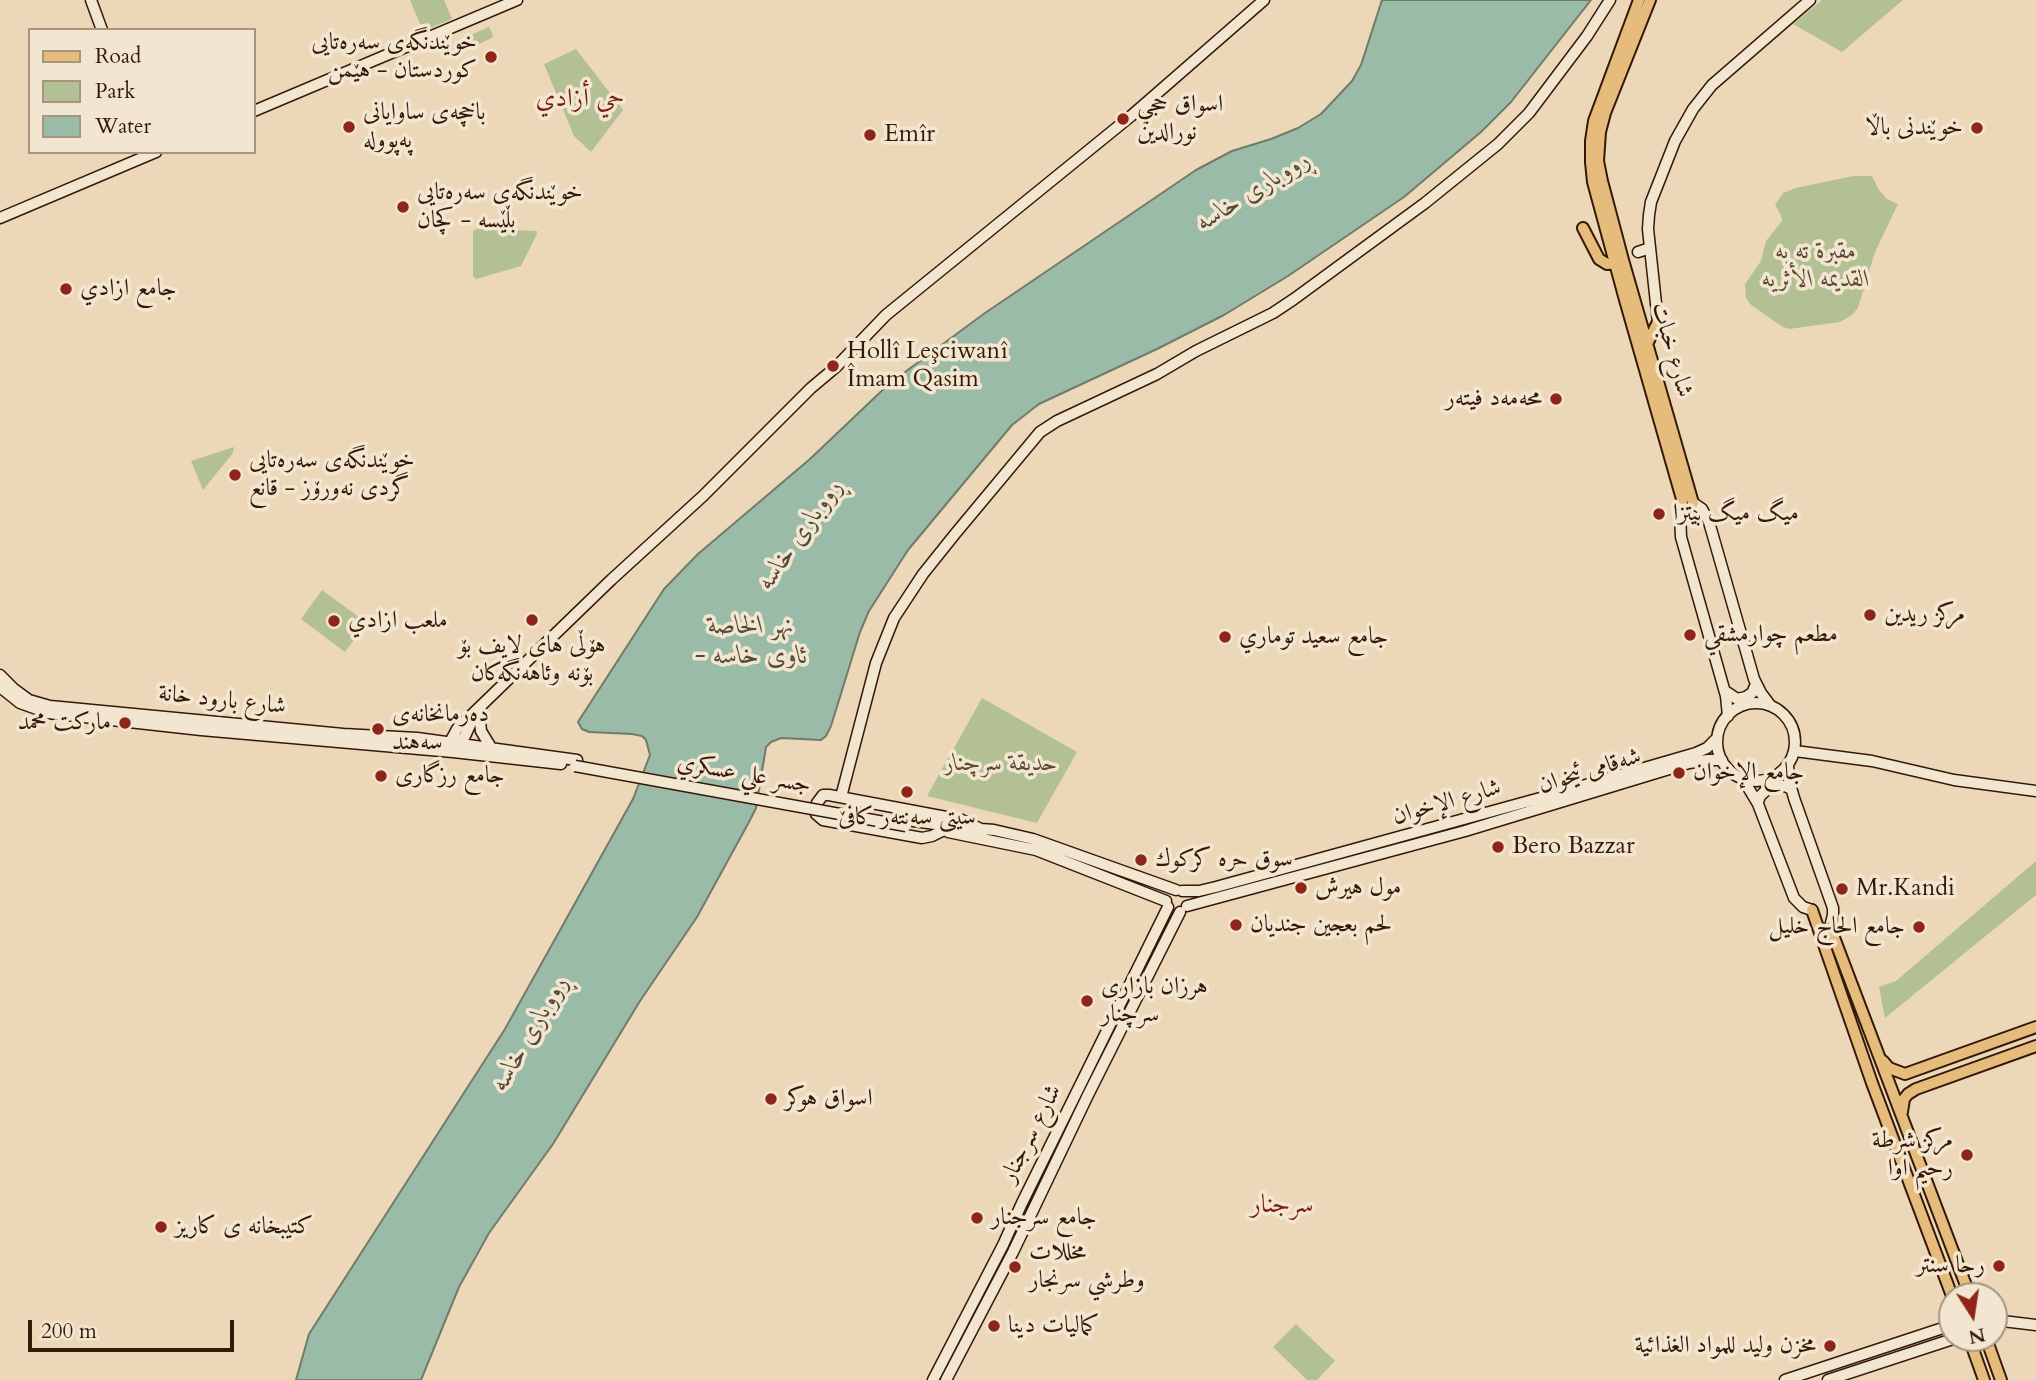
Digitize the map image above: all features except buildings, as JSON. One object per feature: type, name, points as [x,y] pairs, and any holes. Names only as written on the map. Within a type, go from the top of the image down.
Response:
[{"type":"main road","name":"شارع خبات","points":[[1639,0],[1594,121],[1590,152],[1688,501]]},
{"type":"main road","name":"شارع خبات","points":[[1597,181],[1598,150],[1605,113],[1650,0]]},
{"type":"main road","points":[[1583,228],[1599,259],[1607,264],[1619,261]]},
{"type":"main road","name":"شارع خبات","points":[[1619,261],[1640,317],[1688,501]]},
{"type":"main road","points":[[1640,317],[1657,319],[1647,344]]},
{"type":"main road","points":[[1812,910],[1868,1072],[1947,1282]]},
{"type":"main road","points":[[1830,927],[1965,1282]]},
{"type":"main road","points":[[1912,1091],[1902,1087],[1900,1082],[1905,1074],[2036,1027]]},
{"type":"main road","points":[[1992,1043],[1999,1059]]},
{"type":"main road","points":[[1903,1119],[1902,1104],[1912,1091],[2036,1045]]},
{"type":"main road","points":[[1878,1056],[1889,1068],[1905,1074]]},
{"type":"main road","points":[[1922,1215],[1935,1218],[1937,1209]]},
{"type":"main road","points":[[1930,1236],[1936,1226],[1945,1231]]},
{"type":"main road","points":[[1974,1352],[1984,1380]]},
{"type":"main road","points":[[1991,1352],[2001,1380]]},
{"type":"street","points":[[91,0],[101,28]]},
{"type":"street","points":[[256,110],[517,0]]},
{"type":"street","points":[[455,746],[478,711],[586,604],[703,496],[811,388],[836,367],[886,315],[1130,116],[1264,0]]},
{"type":"street","points":[[841,797],[876,663],[894,618],[928,568],[1040,432],[1273,313],[1425,203],[1498,144],[1529,113],[1587,36],[1610,0]]},
{"type":"street","points":[[1657,319],[1648,222],[1651,202],[1675,141],[1693,109],[1723,74],[1810,0]]},
{"type":"street","points":[[0,218],[150,154]]},
{"type":"street","points":[[1638,252],[1650,248]]},
{"type":"street","name":"شارع خبات","points":[[1728,716],[1724,691],[1681,537],[1679,522],[1688,501],[1702,509],[1709,522],[1756,684],[1770,705]]},
{"type":"street","name":"شارع بارود خانة","points":[[0,675],[14,689],[36,703],[91,713]]},
{"type":"street","points":[[1724,691],[1737,699],[1746,697],[1756,684]]},
{"type":"street","name":"شارع بارود خانة","points":[[0,687],[20,703],[48,713],[91,713],[455,746]]},
{"type":"street","points":[[1749,704],[1770,705],[1789,720],[1795,735],[1795,751],[1788,765],[1772,778],[1752,781],[1743,779],[1722,761],[1717,738],[1721,726],[1736,708],[1749,704]]},
{"type":"street","points":[[478,711],[481,731],[492,748]]},
{"type":"street","name":"شارع الإخوان","points":[[1179,891],[1208,889],[1416,839],[1705,755],[1717,738]]},
{"type":"street","name":"شارع بارود خانة","points":[[417,744],[442,751],[455,746]]},
{"type":"street","points":[[455,746],[492,748],[576,763]]},
{"type":"street","points":[[455,746],[576,763]]},
{"type":"street","points":[[1795,751],[1871,761],[1954,780],[2036,791]]},
{"type":"street","points":[[1705,755],[1722,761]]},
{"type":"street","name":"جسر علي عسكري","points":[[576,763],[906,823]]},
{"type":"street","points":[[1788,765],[1791,789],[1831,904],[1833,915],[1830,927]]},
{"type":"street","points":[[1743,779],[1758,802],[1794,898],[1803,907],[1812,910]]},
{"type":"street","points":[[1758,802],[1760,796],[1771,786],[1791,789]]},
{"type":"street","points":[[942,831],[922,838],[833,822],[818,817],[816,811],[820,797],[826,794],[969,821],[981,829]]},
{"type":"street","points":[[906,823],[981,829],[1033,839],[1179,891],[1187,896],[1183,909]]},
{"type":"street","points":[[906,823],[1036,850],[1167,904],[1173,911],[1416,839]]},
{"type":"street","points":[[1167,904],[1168,895],[1179,891]]},
{"type":"street","name":"شارع سرجنار","points":[[946,1380],[1063,1151],[1164,930],[1167,904]]},
{"type":"street","name":"شارع سرجنار","points":[[933,1380],[1164,930],[1183,909]]},
{"type":"street","points":[[1052,1145],[1063,1151]]},
{"type":"street","points":[[2008,1322],[2036,1325]]},
{"type":"street","points":[[1785,1380],[1938,1330]]},
{"type":"street","points":[[1828,1380],[1938,1344]]},
{"type":"green space","points":[[410,0],[444,0],[452,19],[423,31]]},
{"type":"green space","points":[[1822,0],[1903,0],[1842,52],[1793,24]]},
{"type":"green space","points":[[489,27],[492,38],[470,48],[466,37]]},
{"type":"green space","points":[[576,49],[623,110],[591,152],[574,136],[544,64]]},
{"type":"green space","name":"مقبرة ته په القديمه الأثريه","points":[[1853,176],[1872,176],[1887,199],[1898,204],[1875,252],[1858,308],[1840,322],[1789,329],[1781,326],[1750,304],[1746,298],[1745,284],[1761,261],[1766,241],[1782,221],[1775,205],[1783,193],[1796,188]]},
{"type":"green space","points":[[475,229],[537,231],[537,234],[521,266],[476,279],[473,276]]},
{"type":"green space","points":[[234,447],[233,453],[203,490],[191,461]]},
{"type":"green space","name":"ملعب ازادي","points":[[322,590],[367,623],[345,652],[301,619]]},
{"type":"green space","name":"حديقة سرچنار","points":[[982,698],[1077,752],[1037,823],[927,796]]},
{"type":"green space","points":[[2036,861],[2036,895],[1885,1018],[1879,987],[1896,981]]},
{"type":"green space","points":[[1296,1324],[1335,1361],[1317,1380],[1307,1380],[1273,1347]]},
{"type":"water","name":"نهر الخاصة - ئاوی خاسە","points":[[1382,0],[1591,0],[1511,102],[1481,132],[1404,197],[1288,276],[1224,315],[1039,404],[1012,425],[908,550],[869,611],[826,736],[821,740],[781,738],[766,747],[756,808],[749,822],[697,917],[640,1001],[553,1144],[489,1233],[459,1287],[421,1380],[296,1380],[309,1334],[505,1029],[633,799],[650,755],[646,740],[642,736],[632,734],[589,732],[582,729],[578,722],[664,589],[698,554],[810,459],[890,383],[985,313],[1196,170],[1232,151],[1298,128],[1321,114],[1352,81],[1361,65]]},
{"type":"place","name":"خوێندنگەی سەرەتایی کوردستان - هێمن","points":[[491,57]]},
{"type":"place","name":"اسواق حجي نورالدين","points":[[1123,119]]},
{"type":"place","name":"باخچەی ساوایانی پەپوولە","points":[[349,127]]},
{"type":"place","name":"خوێندنی باڵا","points":[[1977,128]]},
{"type":"place","name":"Emîr","points":[[870,135]]},
{"type":"place","name":"خوێندنگەی سەرەتایی بڵێسە - کچان","points":[[403,207]]},
{"type":"place","name":"جامع ازادي","points":[[66,289]]},
{"type":"place","name":"Hollî Leşciwanî Îmam Qasim","points":[[833,366]]},
{"type":"place","name":"محەمەد فیتەر","points":[[1556,399]]},
{"type":"place","name":"خوێندنگەی سەرەتایی گردی نەورۆز - قانع","points":[[235,475]]},
{"type":"place","name":"ميگ ميگ بيتزا","points":[[1659,514]]},
{"type":"place","name":"مركز ريدين","points":[[1870,615]]},
{"type":"place","name":"هۆڵی های لایف بۆ بۆنە وئاهەنگەکان","points":[[532,620]]},
{"type":"place","name":"ملعب ازادي","points":[[334,621]]},
{"type":"place","name":"مطعم چوارمشقي","points":[[1690,635]]},
{"type":"place","name":"جامع سعيد توماري","points":[[1225,637]]},
{"type":"place","name":"ماركت محمد","points":[[125,723]]},
{"type":"place","name":"دەرمانخانەی سەهند","points":[[378,729]]},
{"type":"place","name":"جامع الإخوان","points":[[1679,773]]},
{"type":"place","name":"جامع رزگاری","points":[[381,776]]},
{"type":"place","name":"سیتی سەنتەر کافێ","points":[[907,792]]},
{"type":"place","name":"Bero Bazzar","points":[[1498,847]]},
{"type":"place","name":"سوق حره كركوك","points":[[1141,860]]},
{"type":"place","name":"مول هيرش","points":[[1301,888]]},
{"type":"place","name":"Mr.Kandi","points":[[1842,889]]},
{"type":"place","name":"لحم بعجين جنديان","points":[[1236,925]]},
{"type":"place","name":"جامع الحاج خليل","points":[[1919,927]]},
{"type":"place","name":"هرزان بازاری سرچنار","points":[[1087,1001]]},
{"type":"place","name":"اسواق هوكر","points":[[771,1099]]},
{"type":"place","name":"مركز شرطة رحيم اوا","points":[[1967,1155]]},
{"type":"place","name":"جامع سرجنار","points":[[977,1218]]},
{"type":"place","name":"كتيبخانه ى كاريز","points":[[161,1227]]},
{"type":"place","name":"رحا سنتر","points":[[1999,1266]]},
{"type":"place","name":"مخللات وطرشي سرنجار","points":[[1015,1267]]},
{"type":"place","name":"كماليات دينا","points":[[994,1326]]},
{"type":"place","name":"مخزن وليد للمواد الغذائية","points":[[1830,1346]]},
{"type":"district","name":"حي أزادي","points":[[580,100]]},
{"type":"district","name":"سرجنار","points":[[1282,1206]]},
{"type":"water label","name":"ڕووباری خاسە","points":[[1254,192]]},
{"type":"water label","name":"ڕووباری خاسە","points":[[801,535]]},
{"type":"water label","name":"ڕووباری خاسە","points":[[531,1034]]}]
